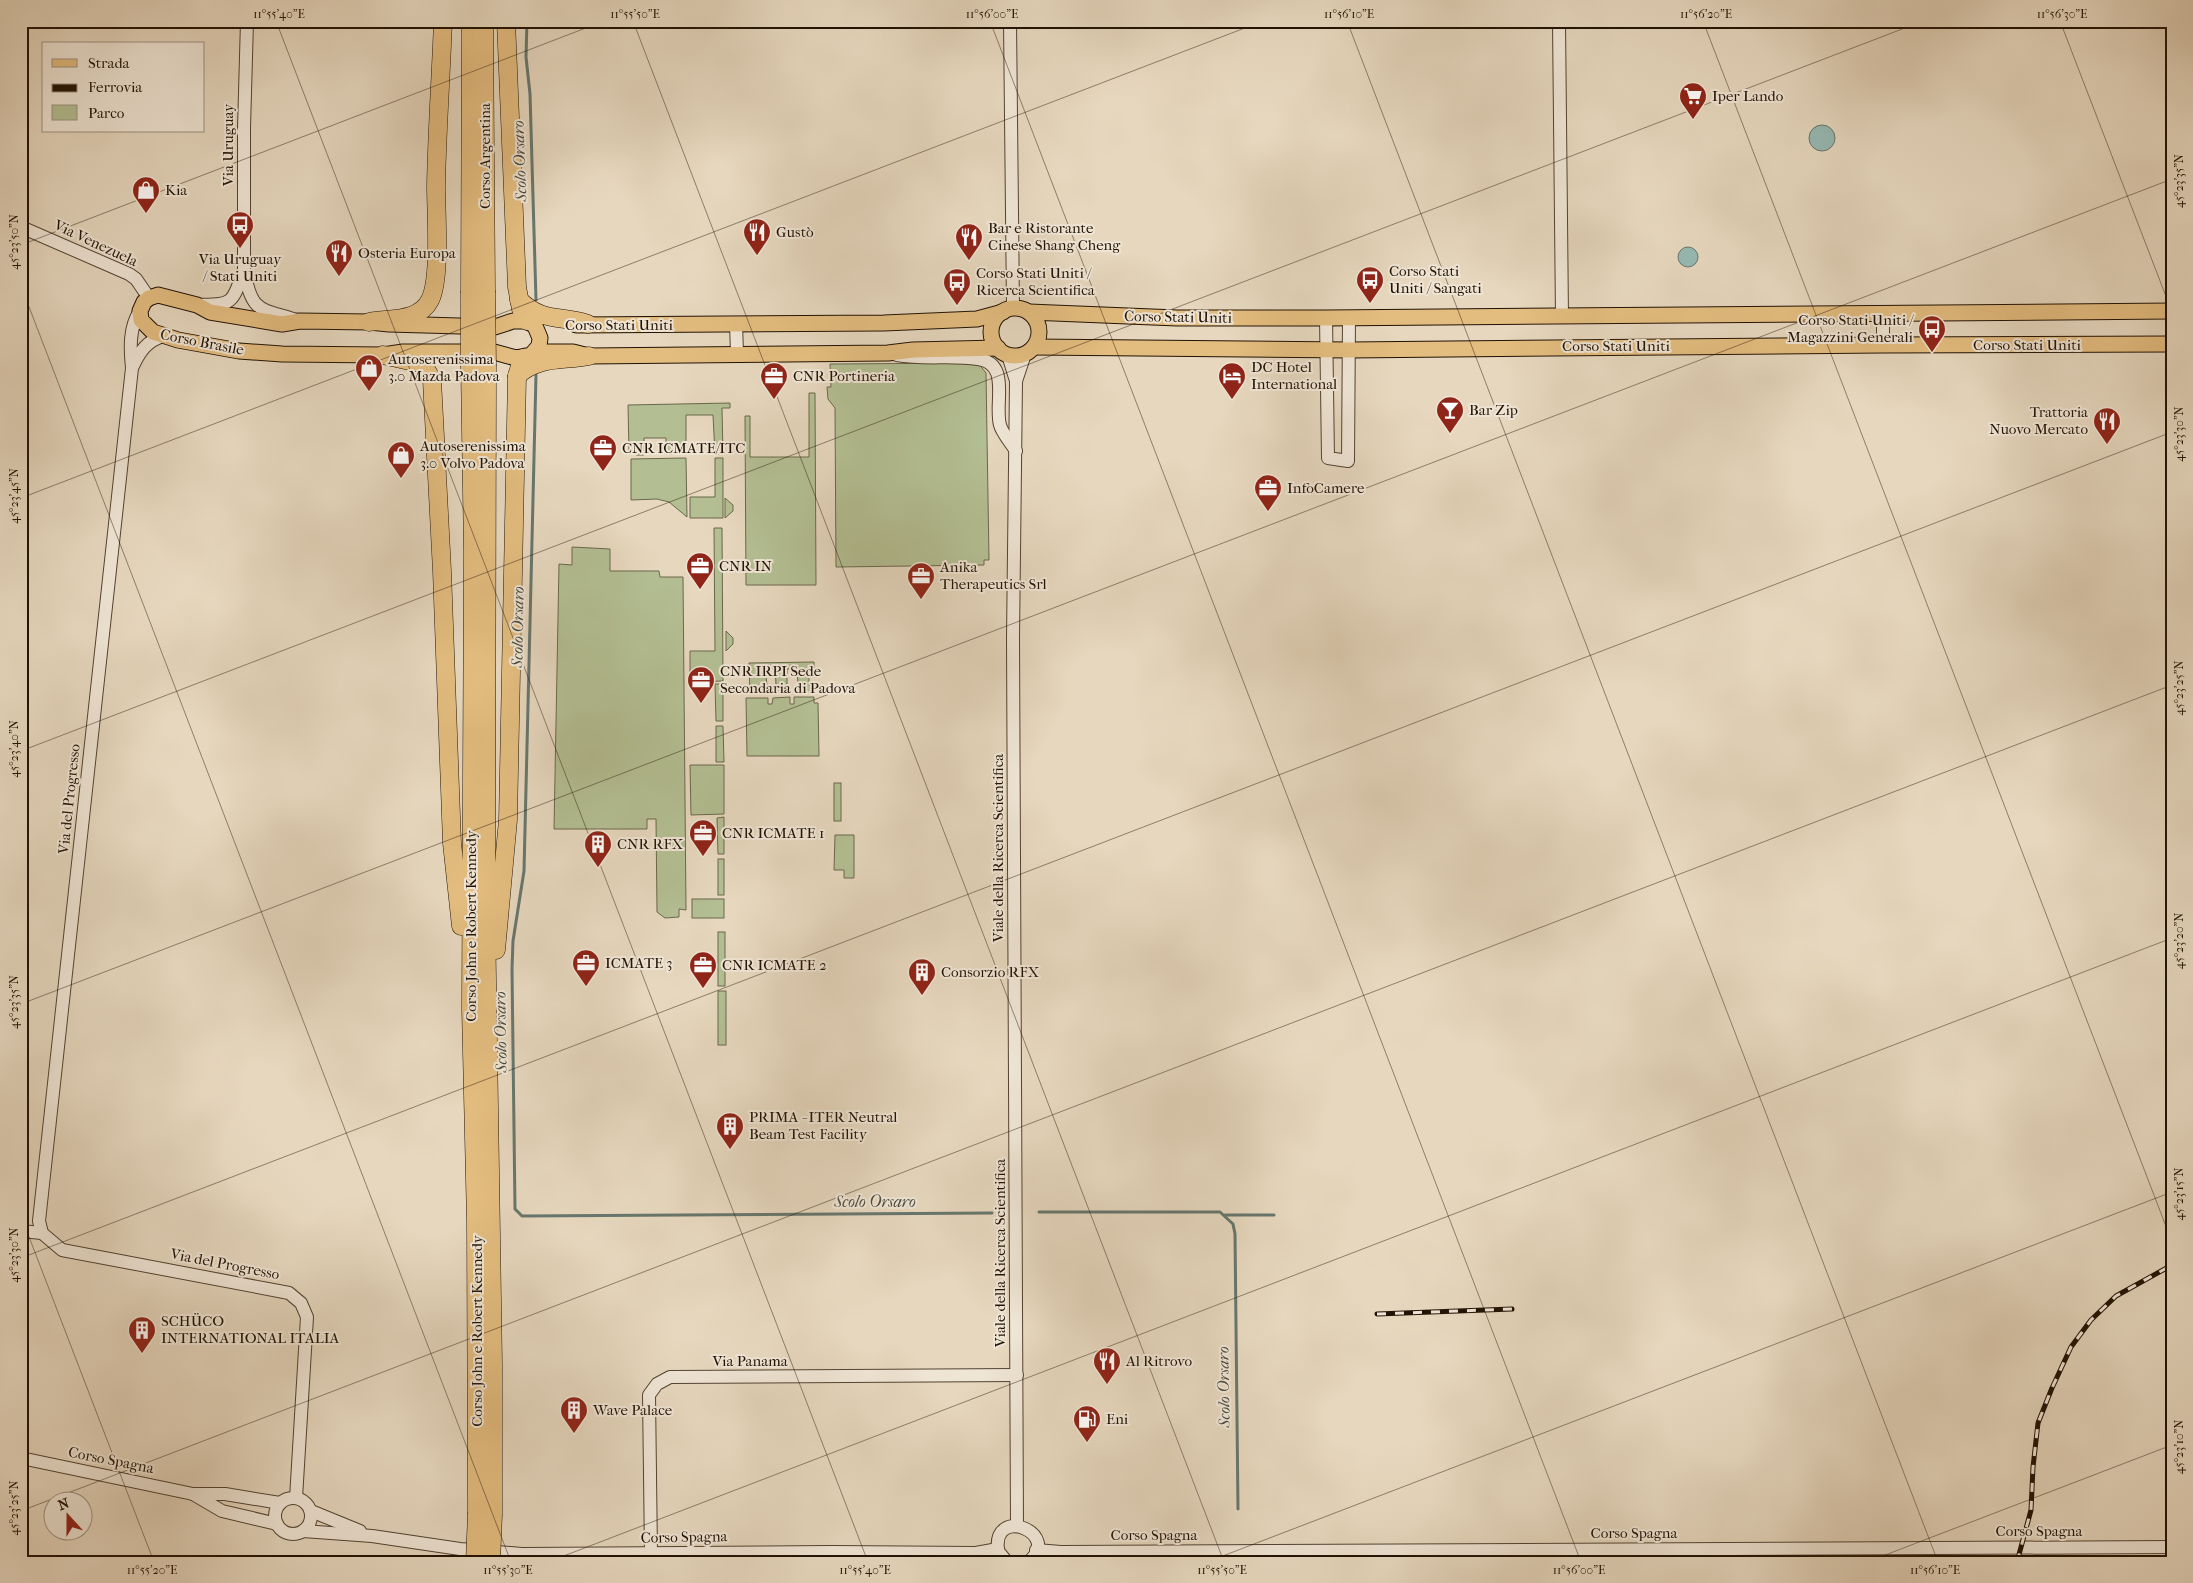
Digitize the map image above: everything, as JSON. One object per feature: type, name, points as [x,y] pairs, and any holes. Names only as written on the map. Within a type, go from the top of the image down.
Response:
[{"type":"highway","points":[[369,322],[399,319],[418,313],[430,300],[433,292],[436,263],[436,183],[443,21]]},
{"type":"highway","name":"Corso Argentina","points":[[471,21],[478,291]]},
{"type":"highway","name":"Corso Argentina","points":[[478,291],[484,21]]},
{"type":"highway","points":[[506,21],[519,300],[525,323]]},
{"type":"highway","name":"Corso John e Robert Kennedy","points":[[475,1562],[485,1513],[493,1364],[486,916],[484,362],[478,291]]},
{"type":"highway","points":[[519,300],[533,312],[543,317],[574,320],[588,324]]},
{"type":"highway","points":[[383,355],[422,364],[432,380],[442,571],[452,843],[471,1009]]},
{"type":"highway","points":[[488,1051],[508,820],[517,376],[521,362],[528,356]]},
{"type":"highway","points":[[517,376],[532,365],[546,360],[571,360],[590,356]]},
{"type":"highway","name":"Corso John e Robert Kennedy","points":[[484,362],[473,552],[471,1009],[485,1513],[491,1562]]},
{"type":"main road","name":"Corso Brasile","points":[[145,292],[196,305],[210,312],[282,324],[300,321],[495,327]]},
{"type":"main road","points":[[140,311],[144,302],[145,292]]},
{"type":"main road","points":[[1008,310],[1029,312],[1039,326],[1039,337],[1029,351],[1003,352],[991,332],[994,320],[1008,310]]},
{"type":"main road","name":"Corso Stati Uniti","points":[[495,327],[525,323],[893,323],[977,319],[1008,310]]},
{"type":"main road","name":"Corso Brasile","points":[[140,311],[140,320],[146,327],[163,336],[239,351],[282,354],[383,355],[403,352],[484,362]]},
{"type":"main road","name":"Corso Stati Uniti","points":[[1029,312],[1168,318],[2172,312]]},
{"type":"main road","points":[[525,323],[540,338],[539,346],[528,356]]},
{"type":"main road","name":"Corso Stati Uniti","points":[[1029,351],[1349,350],[1883,344],[2172,344]]},
{"type":"main road","name":"Corso Stati Uniti","points":[[484,362],[544,352],[573,352],[590,356],[737,353],[888,353],[913,350],[1003,352]]},
{"type":"street","name":"Via Uruguay","points":[[247,21],[244,128],[244,270],[248,291],[256,306],[271,314],[283,315],[300,321]]},
{"type":"street","points":[[1008,310],[1010,21]]},
{"type":"street","name":"Corso Stati Uniti","points":[[1559,21],[1562,317]]},
{"type":"street","name":"Via Venezuela","points":[[21,226],[128,274],[136,279],[145,292]]},
{"type":"street","name":"Via Uruguay","points":[[196,305],[219,305],[227,303],[234,298],[244,270]]},
{"type":"street","name":"Via del Progresso","points":[[140,311],[134,320],[131,349],[132,368],[39,1221],[42,1233],[62,1250],[289,1293],[301,1303],[306,1316],[296,1498]]},
{"type":"street","points":[[1883,314],[1883,344]]},
{"type":"street","points":[[1326,318],[1328,458],[1348,461],[1349,318]]},
{"type":"street","points":[[736,324],[737,353]]},
{"type":"street","name":"Via del Progresso","points":[[132,368],[142,349],[152,341],[163,336]]},
{"type":"street","name":"Viale della Ricerca Scientifica","points":[[1017,1526],[1012,645],[1016,381],[1029,351]]},
{"type":"street","name":"Viale della Ricerca Scientifica","points":[[1003,352],[1016,381]]},
{"type":"street","points":[[888,353],[913,358],[977,359],[992,364],[998,374],[1000,425],[1016,451]]},
{"type":"street","points":[[21,1231],[42,1233]]},
{"type":"street","name":"Via Panama","points":[[651,1554],[649,1395],[657,1384],[670,1377],[1017,1375]]},
{"type":"street","name":"Corso Spagna","points":[[21,1458],[193,1494],[225,1494],[280,1503],[286,1499],[296,1498],[304,1501],[311,1511],[372,1536]]},
{"type":"street","name":"Corso Spagna","points":[[193,1494],[222,1511],[277,1524],[286,1532],[292,1534],[303,1531],[372,1536],[460,1549],[522,1554],[976,1553],[998,1549]]},
{"type":"street","points":[[277,1524],[275,1513],[280,1503]]},
{"type":"street","points":[[303,1531],[310,1522],[311,1511]]},
{"type":"street","points":[[1007,1562],[1002,1558],[998,1549],[1000,1536],[1004,1530],[1017,1526],[1032,1532],[1037,1544],[1036,1550],[1028,1562]]},
{"type":"street","name":"Corso Spagna","points":[[1036,1550],[1061,1552],[2172,1547]]},
{"type":"green space","points":[[978,363],[986,373],[989,560],[984,560],[984,565],[836,567],[835,408],[828,399],[827,387],[831,387],[830,364]]},
{"type":"green space","points":[[809,393],[815,393],[816,585],[746,585],[745,416],[750,416],[750,457],[809,457]]},
{"type":"green space","points":[[730,403],[730,408],[722,408],[723,454],[715,454],[713,415],[686,415],[686,448],[674,448],[674,454],[666,454],[666,438],[644,438],[644,455],[636,455],[636,452],[629,452],[628,405]]},
{"type":"green space","points":[[686,458],[687,517],[669,502],[657,499],[631,500],[631,459]]},
{"type":"green space","points":[[715,458],[723,458],[723,518],[690,518],[690,497],[715,497]]},
{"type":"green space","points":[[725,498],[733,505],[733,511],[725,518]]},
{"type":"green space","points":[[714,528],[722,528],[723,681],[690,682],[690,651],[715,651]]},
{"type":"green space","points":[[572,547],[610,549],[610,571],[659,571],[660,577],[683,577],[686,910],[679,909],[679,917],[665,918],[657,912],[656,819],[647,819],[647,829],[554,829],[559,564],[572,565]]},
{"type":"green space","points":[[726,631],[733,638],[733,644],[726,651]]},
{"type":"green space","points":[[814,662],[814,668],[809,668],[809,685],[813,685],[813,693],[795,693],[795,686],[798,685],[797,668],[787,669],[787,685],[790,686],[790,693],[773,693],[773,686],[776,685],[775,668],[765,669],[768,693],[750,693],[749,663]]},
{"type":"green space","points":[[715,684],[723,684],[723,721],[716,721]]},
{"type":"green space","points":[[790,697],[790,704],[794,704],[794,697],[814,697],[814,703],[818,703],[819,756],[747,756],[746,698],[768,698],[768,704],[772,704],[773,698]]},
{"type":"green space","points":[[716,726],[723,726],[724,762],[716,762]]},
{"type":"green space","points":[[690,765],[724,765],[724,814],[691,815]]},
{"type":"green space","points":[[834,783],[841,783],[841,821],[834,821]]},
{"type":"green space","points":[[724,817],[724,854],[718,854],[717,818]]},
{"type":"green space","points":[[835,835],[854,835],[854,878],[844,878],[844,870],[834,870]]},
{"type":"green space","points":[[718,859],[724,859],[724,895],[718,895]]},
{"type":"green space","points":[[692,899],[724,899],[724,918],[692,918]]},
{"type":"green space","points":[[718,932],[725,932],[725,986],[718,986]]},
{"type":"green space","points":[[718,991],[726,991],[726,1045],[718,1045]]},
{"type":"water","points":[[1822,125],[1831,129],[1835,138],[1831,147],[1822,151],[1813,147],[1809,138],[1813,129]]},
{"type":"water","points":[[1684,247],[1692,247],[1698,253],[1698,261],[1692,267],[1684,267],[1678,261],[1678,253]]},
{"type":"waterway","name":"Scolo Orsaro","points":[[527,21],[526,57],[530,94],[536,300]]},
{"type":"waterway","name":"Scolo Orsaro","points":[[536,375],[524,871],[513,941],[512,969],[515,1209],[522,1216],[992,1213]]},
{"type":"waterway","name":"Scolo Orsaro","points":[[1039,1212],[1220,1212],[1233,1224],[1235,1234],[1238,1509]]},
{"type":"waterway","points":[[1225,1215],[1274,1215]]},
{"type":"railway","points":[[2017,1562],[2031,1510],[2038,1423],[2071,1347],[2091,1320],[2116,1296],[2172,1265]]},
{"type":"railway","points":[[1377,1314],[1512,1309]]},
{"type":"place","name":"Iper Lando","points":[[1693,120]]},
{"type":"place","name":"Kia","points":[[146,214]]},
{"type":"place","name":"Via Uruguay / Stati Uniti","points":[[240,249]]},
{"type":"place","name":"Gustò","points":[[757,256]]},
{"type":"place","name":"Bar e Ristorante Cinese Shang Cheng","points":[[969,261]]},
{"type":"place","name":"Osteria Europa","points":[[339,277]]},
{"type":"place","name":"Corso Stati Uniti / Sangati","points":[[1370,304]]},
{"type":"place","name":"Corso Stati Uniti / Ricerca Scientifica","points":[[957,306]]},
{"type":"place","name":"Corso Stati Uniti / Magazzini Generali","points":[[1932,353]]},
{"type":"place","name":"Autoserenissima 3.0 Mazda Padova","points":[[369,392]]},
{"type":"place","name":"CNR Portineria","points":[[774,400]]},
{"type":"place","name":"DC Hotel International","points":[[1232,400]]},
{"type":"place","name":"Bar Zip","points":[[1450,434]]},
{"type":"place","name":"Trattoria Nuovo Mercato","points":[[2107,445]]},
{"type":"place","name":"CNR ICMATE/ITC","points":[[603,472]]},
{"type":"place","name":"Autoserenissima 3.0 Volvo Padova","points":[[401,479]]},
{"type":"place","name":"InfoCamere","points":[[1268,512]]},
{"type":"place","name":"CNR IN","points":[[700,590]]},
{"type":"place","name":"Anika Therapeutics Srl","points":[[921,600]]},
{"type":"place","name":"CNR IRPI Sede Secondaria di Padova","points":[[701,704]]},
{"type":"place","name":"CNR ICMATE 1","points":[[703,857]]},
{"type":"place","name":"CNR RFX","points":[[598,868]]},
{"type":"place","name":"ICMATE 3","points":[[586,987]]},
{"type":"place","name":"CNR ICMATE 2","points":[[703,989]]},
{"type":"place","name":"Consorzio RFX","points":[[922,996]]},
{"type":"place","name":"PRIMA - ITER Neutral Beam Test Facility","points":[[730,1150]]},
{"type":"place","name":"SCHÜCO INTERNATIONAL ITALIA","points":[[142,1354]]},
{"type":"place","name":"Al Ritrovo","points":[[1107,1385]]},
{"type":"place","name":"Wave Palace","points":[[574,1434]]},
{"type":"place","name":"Eni","points":[[1087,1443]]}]
